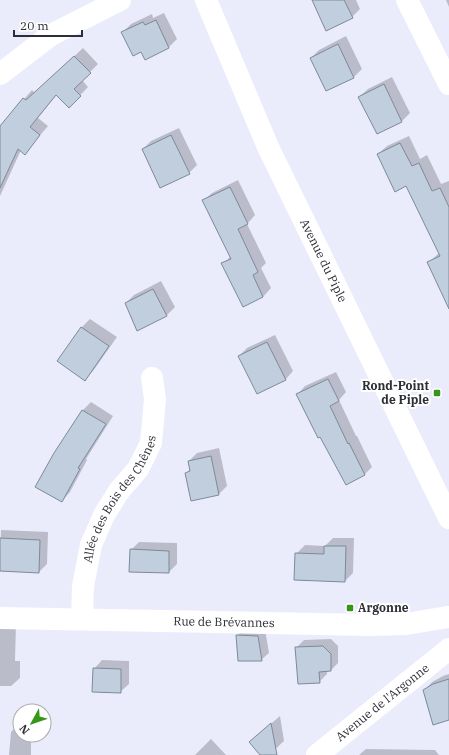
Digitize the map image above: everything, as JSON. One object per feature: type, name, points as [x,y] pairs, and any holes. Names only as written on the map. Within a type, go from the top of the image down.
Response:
[{"type":"street","points":[[0,74],[51,35],[120,0]]},
{"type":"street","name":"Avenue du Piple","points":[[206,0],[268,147],[449,518]]},
{"type":"street","points":[[407,0],[449,84]]},
{"type":"street","name":"Allée des Bois des Chênes","points":[[82,620],[83,586],[91,544],[104,515],[119,491],[138,469],[151,443],[155,399],[152,378]]},
{"type":"street","name":"Rue de Brévannes","points":[[0,618],[370,625],[406,624],[449,613]]},
{"type":"street","name":"Avenue de l'Argonne","points":[[317,755],[449,649]]},
{"type":"building","points":[[312,0],[344,0],[353,18],[326,31]]},
{"type":"building","points":[[156,20],[169,48],[145,60],[141,52],[133,56],[121,32],[143,22],[145,25]]},
{"type":"building","points":[[338,44],[354,78],[326,91],[310,58]]},
{"type":"building","points":[[74,56],[91,73],[74,89],[81,96],[69,108],[56,95],[30,127],[40,135],[25,155],[18,149],[0,188],[0,126],[23,98],[26,100]]},
{"type":"building","points":[[384,84],[402,122],[377,134],[358,97]]},
{"type":"building","points":[[171,135],[190,174],[160,188],[142,149]]},
{"type":"building","points":[[400,143],[412,166],[419,163],[432,191],[440,188],[449,207],[449,309],[427,262],[440,256],[406,186],[395,192],[377,154]]},
{"type":"building","points":[[230,187],[248,224],[238,229],[258,272],[253,275],[263,297],[243,307],[221,263],[231,259],[202,200]]},
{"type":"building","points":[[153,289],[167,316],[137,331],[125,303]]},
{"type":"building","points":[[81,327],[109,346],[85,381],[57,361]]},
{"type":"building","points":[[267,342],[286,380],[257,394],[238,356]]},
{"type":"building","points":[[328,379],[339,401],[330,406],[365,475],[346,485],[320,437],[318,438],[296,394]]},
{"type":"building","points":[[82,410],[106,424],[78,468],[80,469],[62,502],[35,487],[54,453]]},
{"type":"building","points":[[211,456],[219,495],[191,501],[185,473],[190,471],[188,461]]},
{"type":"building","points":[[0,538],[40,540],[39,573],[0,571]]},
{"type":"building","points":[[324,546],[346,546],[345,582],[294,580],[295,553],[324,554]]},
{"type":"building","points":[[130,549],[169,551],[169,573],[129,572]]},
{"type":"building","points":[[236,635],[258,636],[262,661],[238,661]]},
{"type":"building","points":[[323,646],[331,654],[331,671],[319,672],[320,683],[298,684],[295,647]]},
{"type":"building","points":[[93,668],[121,669],[121,693],[92,692]]},
{"type":"building","points":[[449,679],[449,720],[433,725],[423,690],[433,684]]},
{"type":"building","points":[[271,723],[277,755],[260,755],[249,742]]},
{"type":"place","name":"Rond-Point de Piple","points":[[437,393]]},
{"type":"place","name":"Argonne","points":[[350,608]]}]
